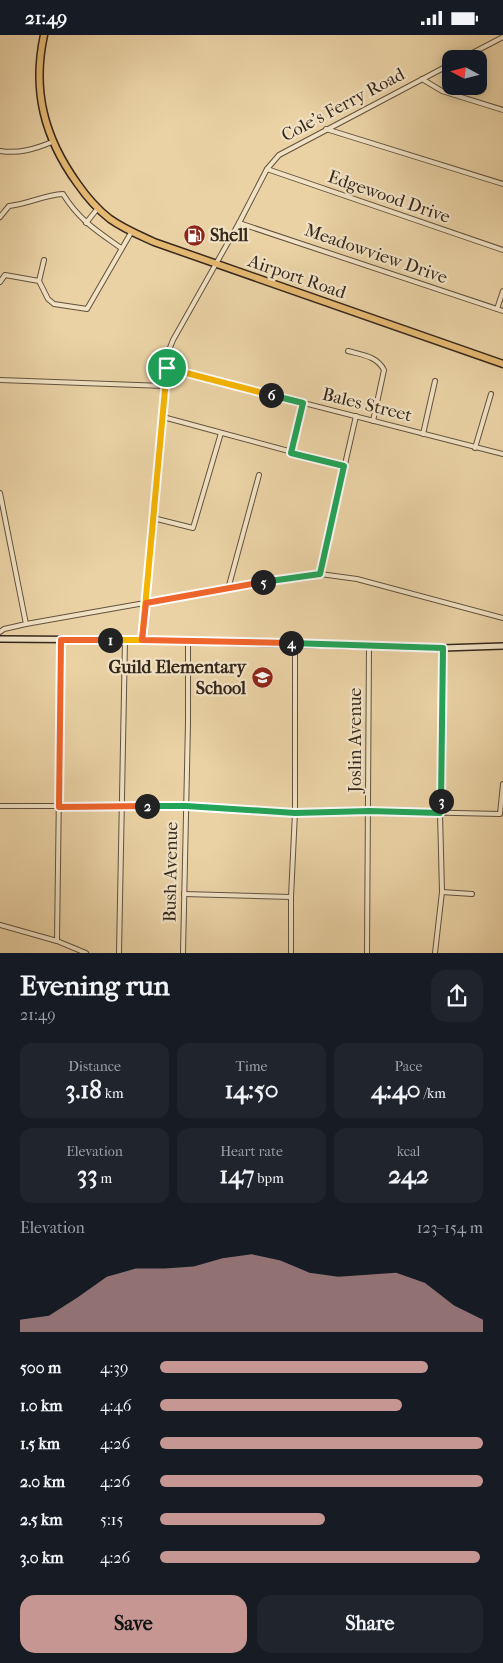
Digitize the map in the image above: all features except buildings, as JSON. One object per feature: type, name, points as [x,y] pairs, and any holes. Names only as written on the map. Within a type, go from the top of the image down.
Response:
[{"type":"highway","name":"Airport Road","points":[[44,35],[40,65],[40,97],[43,115],[52,142],[69,172],[98,208],[109,218],[154,242],[503,364]]},
{"type":"main road","points":[[0,639],[295,643],[443,648],[503,647]]},
{"type":"street","points":[[478,50],[503,37]]},
{"type":"street","name":"Cole's Ferry Road","points":[[142,640],[165,386],[169,350],[173,340],[240,223],[267,169],[279,155],[442,69]]},
{"type":"street","points":[[422,79],[442,91],[503,110]]},
{"type":"street","points":[[326,129],[503,184]]},
{"type":"street","points":[[0,151],[11,153],[33,150],[52,142]]},
{"type":"street","name":"Edgewood Drive","points":[[267,169],[503,250]]},
{"type":"street","points":[[0,217],[8,206],[20,205],[49,195],[63,194],[71,207],[86,223],[121,248]]},
{"type":"street","points":[[86,223],[98,208]]},
{"type":"street","name":"Meadowview Drive","points":[[240,223],[503,311]]},
{"type":"street","points":[[44,260],[39,281],[48,299],[54,304],[87,309],[132,231]]},
{"type":"street","points":[[0,282],[5,275],[39,281]]},
{"type":"street","points":[[496,309],[503,291]]},
{"type":"street","points":[[348,351],[374,358],[381,362],[384,369],[373,421]]},
{"type":"street","name":"Bales Street","points":[[167,368],[503,454]]},
{"type":"street","points":[[0,381],[165,386]]},
{"type":"street","points":[[423,434],[436,381]]},
{"type":"street","points":[[475,448],[490,394]]},
{"type":"street","points":[[291,453],[303,403]]},
{"type":"street","points":[[320,574],[356,416]]},
{"type":"street","points":[[162,417],[344,466]]},
{"type":"street","points":[[153,518],[193,528],[221,433]]},
{"type":"street","points":[[228,589],[259,475]]},
{"type":"street","points":[[0,493],[26,624]]},
{"type":"street","points":[[0,632],[4,629],[26,624],[320,574],[381,585],[503,618]]},
{"type":"street","points":[[57,941],[61,640]]},
{"type":"street","points":[[119,953],[125,640]]},
{"type":"street","name":"Bush Avenue","points":[[183,953],[188,642]]},
{"type":"street","points":[[291,953],[291,897],[295,813],[295,643]]},
{"type":"street","name":"Joslin Avenue","points":[[367,953],[369,646]]},
{"type":"street","points":[[435,953],[442,892],[440,813],[443,648]]},
{"type":"street","points":[[0,806],[186,806],[295,813],[369,811],[500,813],[503,784]]},
{"type":"street","points":[[442,892],[472,895]]},
{"type":"street","points":[[184,894],[291,897]]},
{"type":"street","points":[[0,925],[57,941],[86,953]]},
{"type":"place","name":"Shell","points":[[194,235]]},
{"type":"place","name":"Guild Elementary School","points":[[262,677]]},
{"type":"route","points":[[167,368],[142,640],[61,640],[59,807],[186,806],[295,813],[369,811],[440,813],[443,648],[142,640],[146,603],[274,580],[320,574],[344,466],[291,453],[303,403],[167,368]]}]
